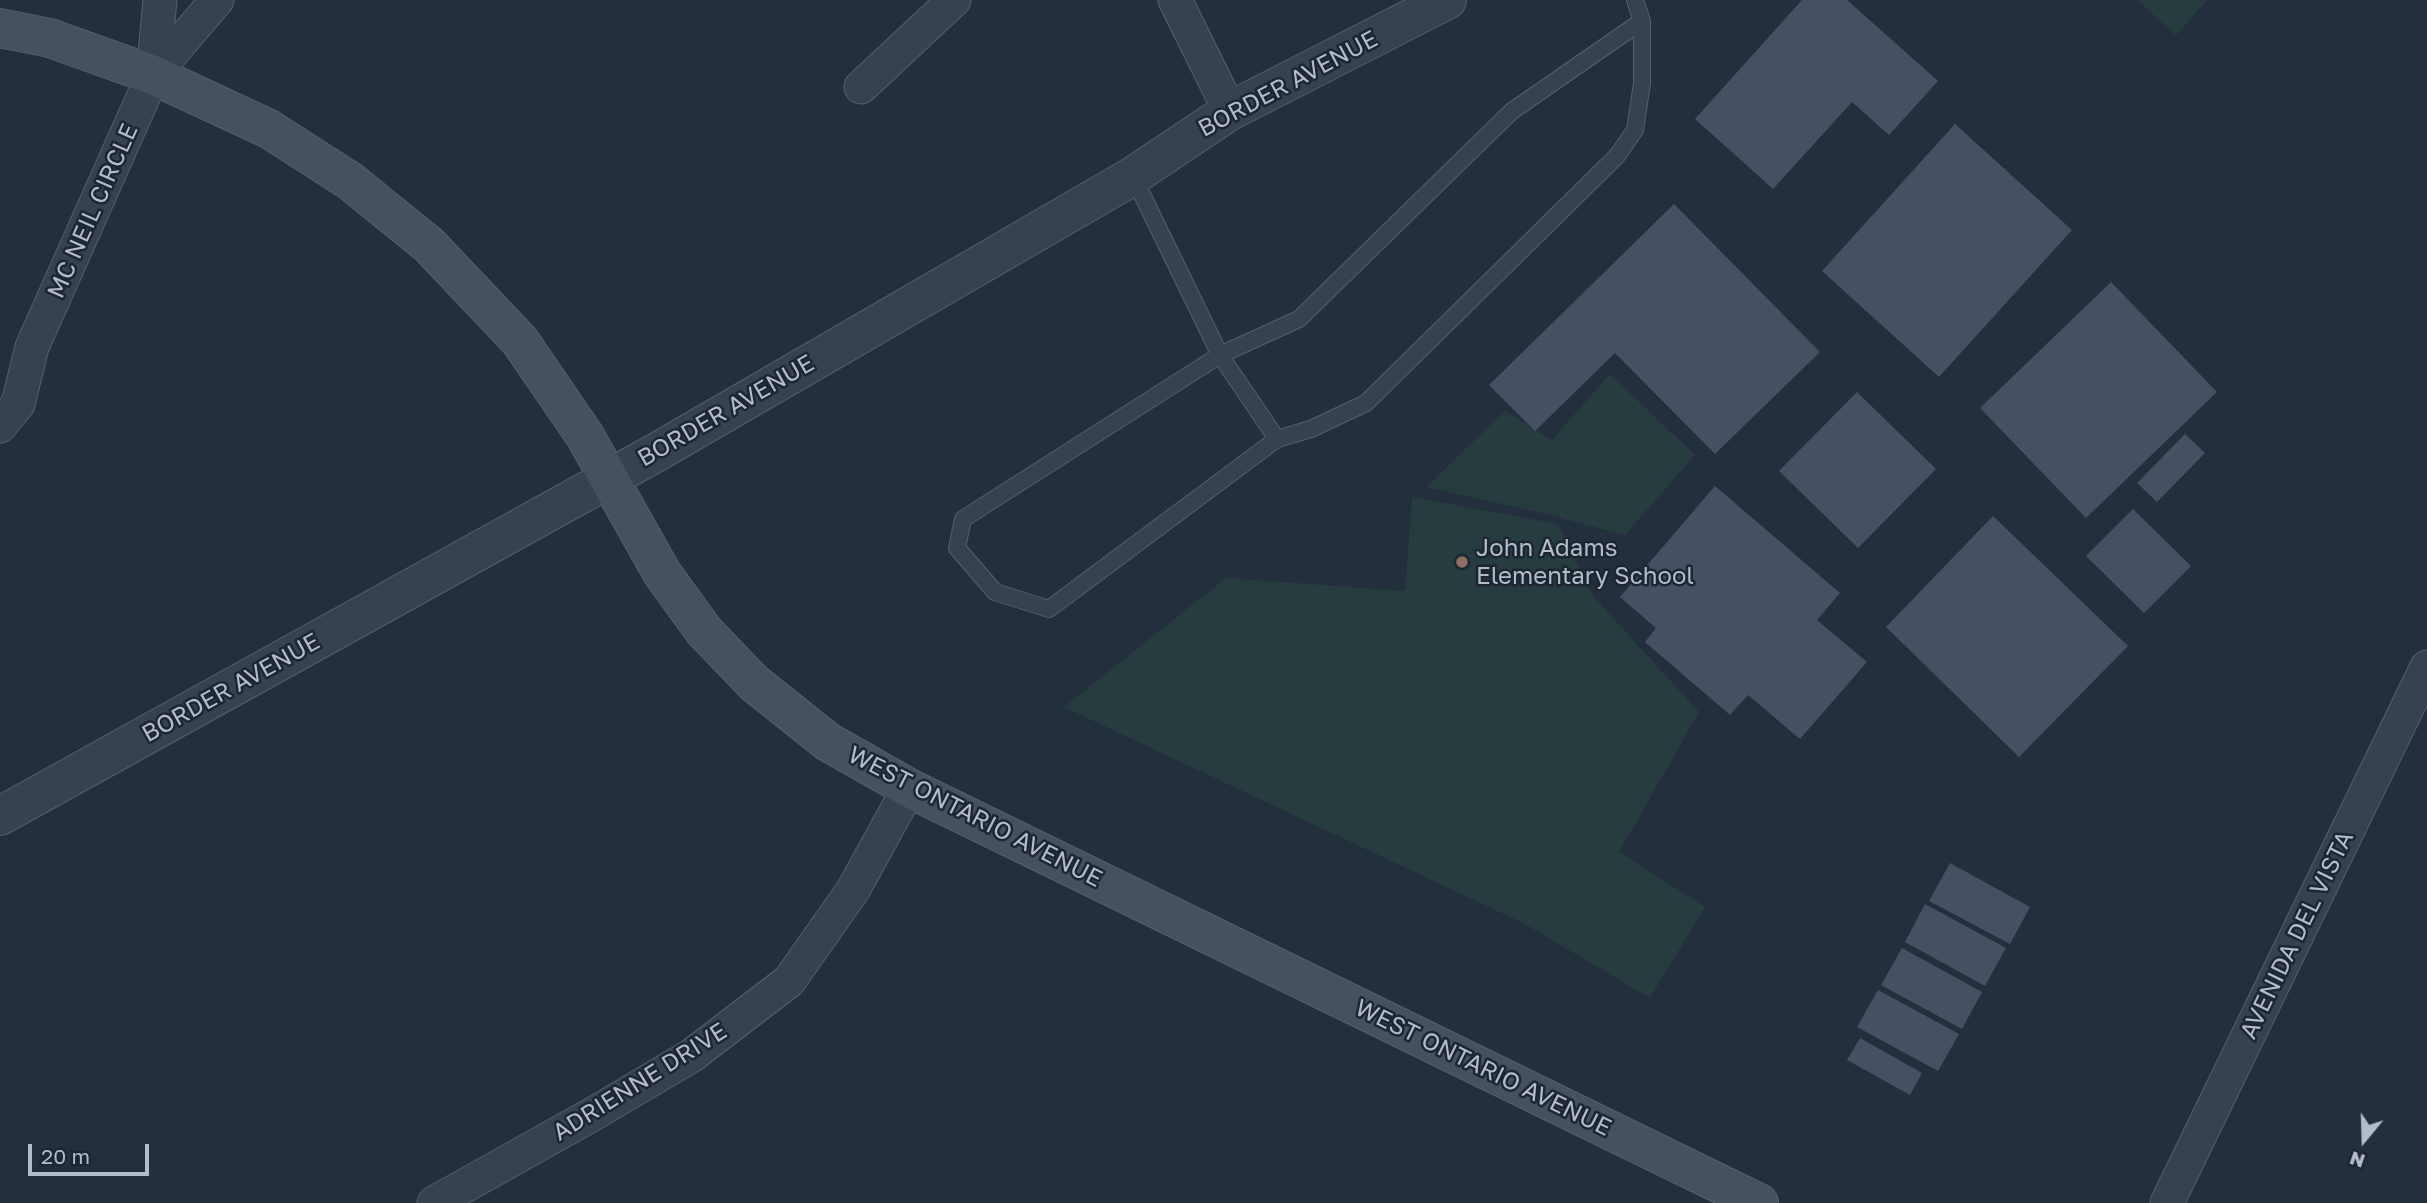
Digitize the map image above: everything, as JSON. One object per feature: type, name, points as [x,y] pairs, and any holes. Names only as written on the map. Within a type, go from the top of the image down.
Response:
[{"type":"main road","name":"WEST ONTARIO AVENUE","points":[[0,28],[50,38],[153,75],[269,128],[350,181],[429,245],[520,341],[585,436],[662,573],[704,631],[754,683],[828,742],[909,789],[1759,1203]]},
{"type":"street","name":"MC NEIL CIRCLE","points":[[153,75],[160,0]]},
{"type":"street","name":"MC NEIL CIRCLE","points":[[0,426],[18,404],[32,346],[153,75],[217,0]]},
{"type":"street","points":[[861,87],[954,0]]},
{"type":"street","points":[[1175,0],[1230,111]]},
{"type":"street","name":"BORDER AVENUE","points":[[0,816],[610,478],[1133,176],[1230,111],[1447,0]]},
{"type":"street","points":[[0,369],[32,346]]},
{"type":"street","name":"AVENIDA DEL VISTA","points":[[2167,1203],[2427,667]]},
{"type":"street","name":"ADRIENNE DRIVE","points":[[433,1203],[691,1056],[789,981],[853,890],[909,789]]},
{"type":"lane","points":[[1635,0],[1642,21],[1642,83],[1635,130],[1618,156],[1366,403],[1311,429],[1277,439],[1049,609],[995,592],[957,548],[963,519],[1220,355],[1299,319],[1512,111],[1642,21]]},
{"type":"lane","points":[[1133,176],[1220,355],[1277,439]]},
{"type":"green space","points":[[2137,0],[2207,0],[2176,35]]},
{"type":"green space","points":[[1610,374],[1695,455],[1625,535],[1426,487],[1505,411],[1552,440]]},
{"type":"green space","points":[[1412,497],[1558,524],[1594,597],[1699,712],[1619,852],[1705,907],[1650,998],[1525,924],[1064,707],[1226,578],[1405,591]]},
{"type":"building","points":[[1802,0],[1847,0],[1938,81],[1889,135],[1852,102],[1773,189],[1695,119]]},
{"type":"building","points":[[1955,124],[2072,230],[1939,377],[1822,271]]},
{"type":"building","points":[[1674,204],[1820,352],[1715,454],[1615,353],[1535,431],[1489,385]]},
{"type":"building","points":[[2111,282],[2217,392],[2086,518],[1980,408]]},
{"type":"building","points":[[1857,392],[1936,469],[1858,548],[1779,471]]},
{"type":"building","points":[[2185,434],[2205,453],[2157,502],[2137,483]]},
{"type":"building","points":[[1715,486],[1840,593],[1817,620],[1867,662],[1800,739],[1748,695],[1730,715],[1645,642],[1656,628],[1620,597]]},
{"type":"building","points":[[2133,509],[2191,566],[2144,613],[2086,556]]},
{"type":"building","points":[[1993,516],[2128,646],[2019,757],[1886,627]]},
{"type":"building","points":[[1950,863],[2030,907],[2010,944],[1929,901]]},
{"type":"building","points":[[1925,904],[2006,948],[1985,986],[1905,942]]},
{"type":"building","points":[[1902,948],[1982,992],[1962,1029],[1881,985]]},
{"type":"building","points":[[1878,990],[1959,1034],[1938,1071],[1857,1027]]},
{"type":"building","points":[[1860,1038],[1922,1073],[1910,1095],[1847,1060]]},
{"type":"place","name":"John Adams Elementary School","points":[[1462,562]]}]
